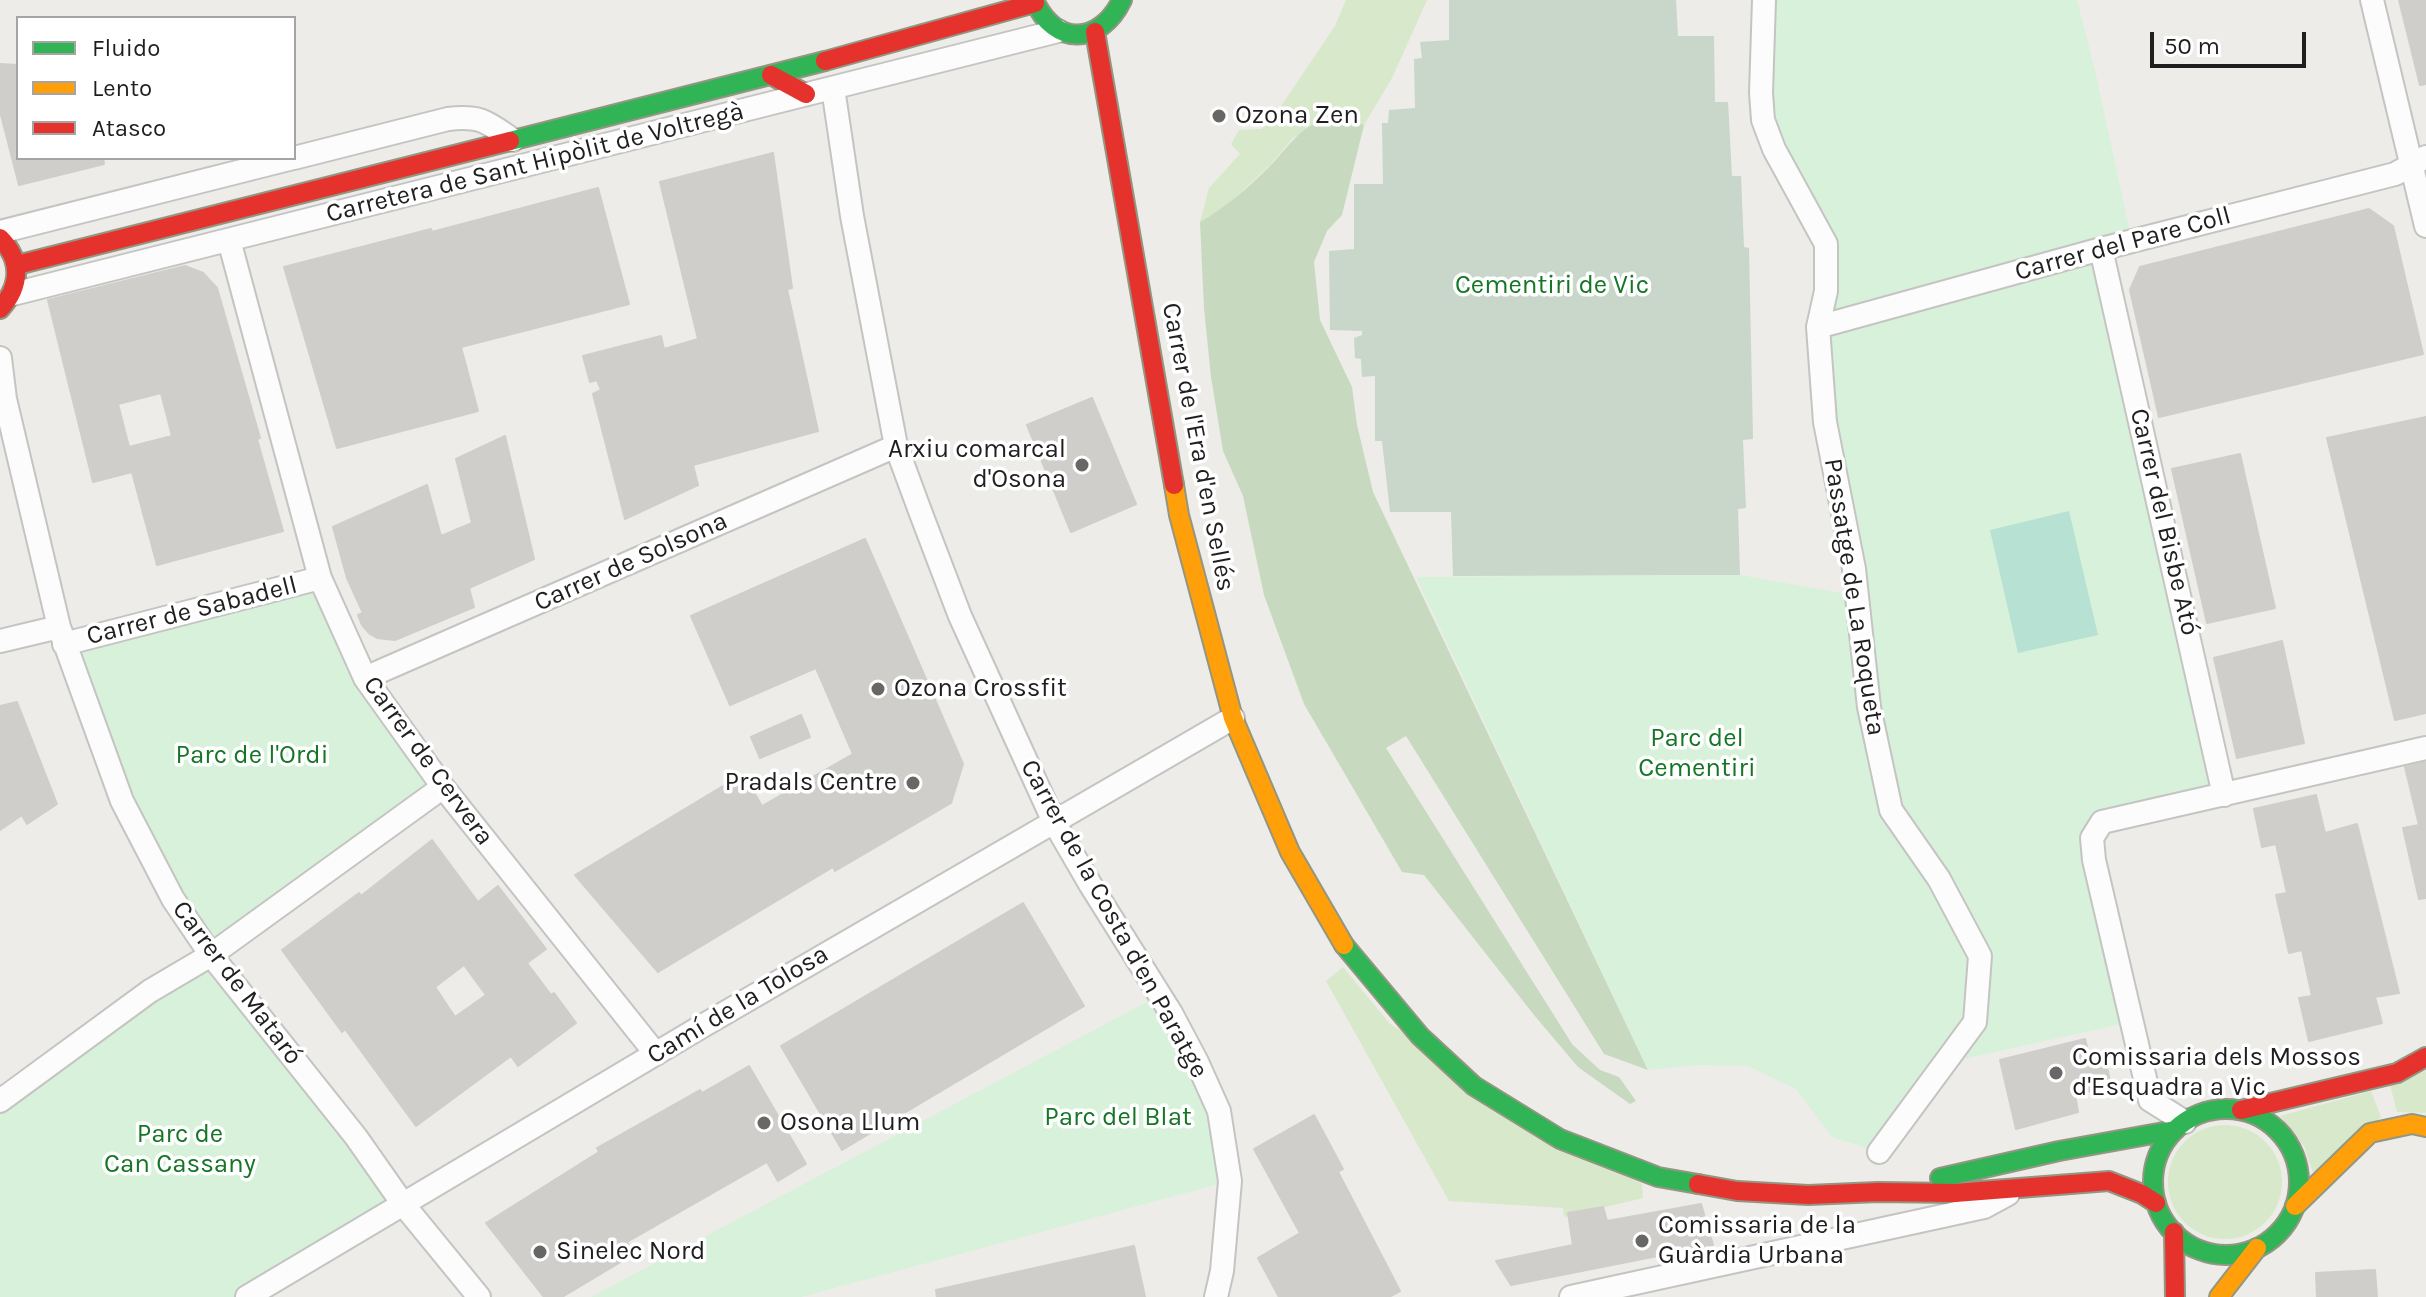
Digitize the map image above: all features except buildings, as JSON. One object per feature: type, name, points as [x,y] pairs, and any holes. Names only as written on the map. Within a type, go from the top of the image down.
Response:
[{"type":"street","points":[[1034,2],[1046,22],[1058,31],[1072,35],[1095,32],[1114,18],[1122,0]]},
{"type":"street","name":"Passatge de La Roqueta","points":[[1764,0],[1763,120],[1774,149],[1826,244],[1826,291],[1818,327],[1825,422],[1854,569],[1869,707],[1891,810],[1939,879],[1980,956],[1975,1022],[1879,1152]]},
{"type":"street","points":[[2372,0],[2418,162],[2426,226]]},
{"type":"street","name":"Carretera de Sant Hipòlit de Voltregà","points":[[17,265],[771,75],[1034,2]]},
{"type":"street","name":"Carretera de Sant Hipòlit de Voltregà","points":[[5,308],[229,240],[1058,31]]},
{"type":"street","name":"Carrer de l'Era d'en Sellés","points":[[1095,32],[1179,515],[1233,718],[1290,852],[1343,944],[1420,1036],[1474,1086],[1560,1139],[1658,1177],[1737,1191],[1808,1195],[1955,1193],[2109,1181],[2156,1203]]},
{"type":"street","points":[[771,75],[806,94]]},
{"type":"street","name":"Carrer de la Costa d'en Paratge","points":[[833,88],[852,216],[896,446],[960,616],[1054,822],[1171,1013],[1219,1111],[1230,1181],[1222,1271],[1216,1297]]},
{"type":"street","name":"Carretera de Sant Hipòlit de Voltregà","points":[[296,157],[448,119],[469,117],[484,120],[513,140]]},
{"type":"street","name":"Carretera de Sant Hipòlit de Voltregà","points":[[0,235],[286,160]]},
{"type":"street","name":"Carrer del Pare Coll","points":[[1818,327],[2101,249],[2395,174],[2418,162]]},
{"type":"street","points":[[0,235],[17,265],[17,280],[5,308]]},
{"type":"street","name":"Carrer de Cervera","points":[[229,240],[320,578],[365,678],[443,787],[656,1054]]},
{"type":"street","name":"Carrer del Bisbe Ató","points":[[2101,249],[2224,795]]},
{"type":"street","name":"Carrer de Mataró","points":[[0,358],[2,393],[62,635],[122,801],[173,899],[211,955],[356,1137],[403,1204],[479,1297]]},
{"type":"street","name":"Carrer de Solsona","points":[[365,678],[896,446]]},
{"type":"street","name":"Carrer de Sabadell","points":[[0,641],[62,635],[320,578]]},
{"type":"street","name":"Camí de la Tolosa","points":[[247,1297],[656,1054],[1233,718]]},
{"type":"street","points":[[2180,1126],[2150,1100],[2094,860],[2092,838],[2102,822],[2426,748]]},
{"type":"street","points":[[0,1101],[150,991],[211,955],[443,787]]},
{"type":"street","points":[[2257,1248],[2241,1253],[2210,1253],[2196,1248],[2174,1232],[2163,1218],[2156,1203],[2155,1167],[2162,1147],[2180,1126],[2212,1110],[2241,1110],[2397,1073],[2426,1057]]},
{"type":"street","points":[[2241,1110],[2276,1128],[2292,1151],[2299,1181],[2295,1206]]},
{"type":"street","points":[[2219,1297],[2257,1248],[2277,1234],[2295,1206],[2370,1133],[2412,1124],[2426,1127]]},
{"type":"street","name":"Carrer de l'Era d'en Sellés","points":[[1878,1192],[2180,1126]]},
{"type":"street","points":[[1571,1297],[1984,1207],[2018,1189]]},
{"type":"street","points":[[2174,1232],[2175,1297]]},
{"type":"street","points":[[1222,1271],[1233,1297]]},
{"type":"green space","points":[[1346,0],[1427,0],[1392,78],[1364,125],[1338,116],[1293,138],[1270,165],[1225,207],[1200,222],[1209,188],[1240,154],[1231,144],[1239,130],[1261,129],[1271,121],[1335,26]]},
{"type":"green space","name":"Cementiri de Vic","points":[[1449,0],[1676,0],[1678,36],[1714,36],[1715,102],[1728,102],[1732,176],[1741,176],[1744,247],[1749,248],[1753,439],[1743,440],[1746,508],[1738,509],[1740,575],[1453,576],[1451,512],[1390,512],[1382,441],[1375,441],[1375,376],[1362,377],[1361,359],[1355,358],[1354,338],[1362,335],[1362,331],[1330,330],[1329,251],[1354,249],[1354,184],[1383,184],[1382,123],[1388,123],[1389,110],[1415,108],[1414,59],[1422,58],[1420,42],[1449,40]]},
{"type":"green space","name":"Parc del Cementiri","points":[[1764,0],[2077,0],[2132,242],[2102,249],[2224,795],[2102,822],[2092,838],[2131,1022],[1945,1063],[1879,1152],[1832,1137],[1796,1089],[1748,1066],[1700,1065],[1648,1070],[1416,577],[1740,575],[1858,596],[1825,422],[1826,244],[1774,149]]},
{"type":"green space","points":[[1338,116],[1364,125],[1342,215],[1327,231],[1314,262],[1320,320],[1352,387],[1357,425],[1373,492],[1648,1070],[1604,1054],[1406,736],[1386,748],[1572,1044],[1600,1070],[1619,1077],[1636,1101],[1630,1104],[1578,1067],[1424,875],[1402,872],[1304,704],[1264,595],[1243,496],[1223,451],[1204,308],[1200,222],[1245,190],[1306,129]]},
{"type":"green space","points":[[2069,511],[2098,635],[2018,653],[1990,530]]},
{"type":"green space","points":[[320,578],[443,787],[211,955],[403,1204],[247,1297],[0,1297],[0,1101],[210,955],[173,899],[64,644]]},
{"type":"green space","points":[[1343,967],[1390,1024],[1642,1184],[1643,1198],[1564,1217],[1563,1208],[1449,1201],[1326,981]]},
{"type":"green space","name":"Parc del Blat","points":[[1160,995],[1212,1104],[1230,1181],[801,1297],[591,1297]]},
{"type":"green space","points":[[2426,1071],[2426,1113],[2397,1112],[2390,1085]]},
{"type":"green space","points":[[2371,1091],[2381,1117],[2313,1173],[2304,1146],[2280,1116]]},
{"type":"green space","points":[[2225,1125],[2247,1130],[2265,1142],[2277,1160],[2282,1182],[2277,1204],[2265,1222],[2247,1234],[2225,1239],[2203,1234],[2185,1222],[2173,1204],[2168,1182],[2173,1160],[2185,1142],[2203,1130]]},
{"type":"traffic: fast","points":[[1034,0],[1054,26],[1065,33],[1078,34],[1102,26],[1122,0]]},
{"type":"traffic: fast","points":[[510,141],[825,61]]},
{"type":"traffic: fast","points":[[1344,945],[1420,1036],[1474,1086],[1560,1139],[1658,1177],[1698,1184]]},
{"type":"traffic: fast","points":[[2226,1109],[2254,1115],[2277,1131],[2293,1154],[2299,1182],[2293,1210],[2277,1233],[2254,1249],[2226,1255],[2198,1249],[2175,1233],[2159,1210],[2153,1182],[2159,1154],[2175,1131],[2198,1115],[2226,1109]]},
{"type":"traffic: fast","points":[[1940,1178],[2059,1151],[2175,1130]]},
{"type":"traffic: slow","points":[[1174,485],[1179,515],[1233,718],[1290,852],[1344,945]]},
{"type":"traffic: slow","points":[[2295,1206],[2370,1133],[2412,1124],[2426,1127]]},
{"type":"traffic: slow","points":[[2219,1297],[2257,1248]]},
{"type":"traffic: jam","points":[[825,61],[1035,3]]},
{"type":"traffic: jam","points":[[1095,32],[1174,485]]},
{"type":"traffic: jam","points":[[771,75],[806,94]]},
{"type":"traffic: jam","points":[[17,265],[510,141]]},
{"type":"traffic: jam","points":[[0,238],[12,255],[16,273],[12,291],[0,309]]},
{"type":"traffic: jam","points":[[2241,1110],[2397,1073],[2426,1057]]},
{"type":"traffic: jam","points":[[1698,1184],[1737,1191],[1808,1195],[1955,1193],[2109,1181],[2156,1203]]},
{"type":"traffic: jam","points":[[2174,1232],[2175,1297]]},
{"type":"place","name":"Ozona Zen","points":[[1219,116]]},
{"type":"place","name":"Arxiu comarcal d'Osona","points":[[1082,465]]},
{"type":"place","name":"Ozona Crossfit","points":[[878,689]]},
{"type":"place","name":"Pradals Centre","points":[[913,783]]},
{"type":"place","name":"Comissaria dels Mossos d'Esquadra a Vic","points":[[2056,1073]]},
{"type":"place","name":"Osona Llum","points":[[764,1123]]},
{"type":"place","name":"Comissaria de la Guàrdia Urbana","points":[[1642,1241]]},
{"type":"place","name":"Sinelec Nord","points":[[540,1252]]},
{"type":"park label","name":"Parc de l'Ordi","points":[[252,756]]},
{"type":"park label","name":"Parc de Can Cassany","points":[[180,1150]]}]
